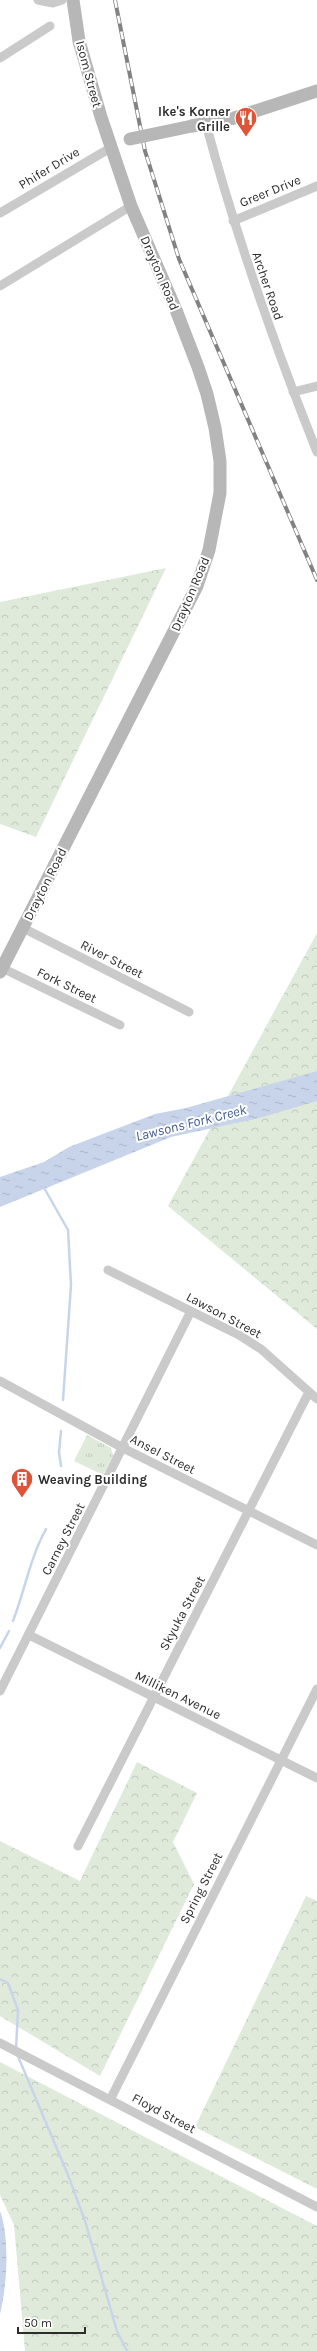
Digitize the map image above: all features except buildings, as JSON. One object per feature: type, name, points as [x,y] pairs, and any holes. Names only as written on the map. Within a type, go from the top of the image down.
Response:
[{"type":"main road","name":"Isom Street","points":[[73,0],[79,41],[101,117],[112,147]]},
{"type":"main road","points":[[112,147],[130,139],[249,114],[317,91]]},
{"type":"main road","name":"Drayton Road","points":[[1,970],[197,586],[209,550],[220,492],[220,461],[207,394],[176,310],[131,206],[112,147]]},
{"type":"street","points":[[38,0],[53,3],[62,0]]},
{"type":"street","points":[[0,58],[50,26]]},
{"type":"street","name":"Archer Road","points":[[206,124],[233,220],[261,307],[317,452]]},
{"type":"street","name":"Phifer Drive","points":[[0,213],[112,147]]},
{"type":"street","name":"Greer Drive","points":[[233,220],[317,186]]},
{"type":"street","points":[[0,286],[131,206]]},
{"type":"street","points":[[293,392],[317,386]]},
{"type":"street","name":"River Street","points":[[23,928],[189,1012]]},
{"type":"street","name":"Fork Street","points":[[1,970],[120,1025]]},
{"type":"street","name":"Lawson Street","points":[[108,1270],[233,1331],[261,1350],[317,1399]]},
{"type":"street","name":"Carney Street","points":[[0,1691],[191,1311]]},
{"type":"street","name":"Ansel Street","points":[[0,1381],[123,1448],[317,1545]]},
{"type":"street","name":"Skyuka Street","points":[[78,1846],[309,1392]]},
{"type":"street","name":"Milliken Avenue","points":[[29,1635],[153,1698],[317,1778]]},
{"type":"street","name":"Spring Street","points":[[110,2100],[317,1689]]},
{"type":"street","name":"Floyd Street","points":[[0,2043],[317,2207]]},
{"type":"green space","points":[[166,568],[36,837],[0,824],[0,602]]},
{"type":"green space","points":[[317,933],[317,1329],[168,1206]]},
{"type":"green space","points":[[87,1435],[111,1448],[113,1456],[103,1475],[74,1461]]},
{"type":"green space","points":[[137,1762],[197,1793],[173,1842],[194,1884],[100,2076],[0,2016],[0,1841],[80,1881]]},
{"type":"green space","points":[[306,1896],[317,1901],[317,2189],[195,2127]]},
{"type":"green space","points":[[0,2062],[317,2226],[317,2351],[25,2351],[14,2225],[0,2195]]},
{"type":"water","name":"Lawsons Fork Creek","points":[[317,1071],[317,1101],[259,1118],[171,1137],[0,1207],[0,1177],[44,1162],[69,1147],[155,1114],[186,1108]]},
{"type":"water","points":[[0,2211],[5,2235],[6,2276],[0,2314]]},
{"type":"waterway","points":[[43,1186],[68,1230],[71,1285],[63,1400]]},
{"type":"waterway","points":[[61,1431],[59,1452],[61,1466]]},
{"type":"waterway","points":[[13,1621],[36,1551],[46,1529]]},
{"type":"waterway","points":[[0,1648],[9,1631]]},
{"type":"waterway","points":[[0,1979],[8,1983],[18,2010],[16,2049]]},
{"type":"waterway","points":[[17,2054],[68,2175],[85,2221],[117,2331],[127,2351]]},
{"type":"railway","points":[[115,0],[145,151],[179,259],[317,580]]},
{"type":"place","name":"Ike's Korner Grille","points":[[246,138]]},
{"type":"place","name":"Weaving Building","points":[[22,1498]]}]
